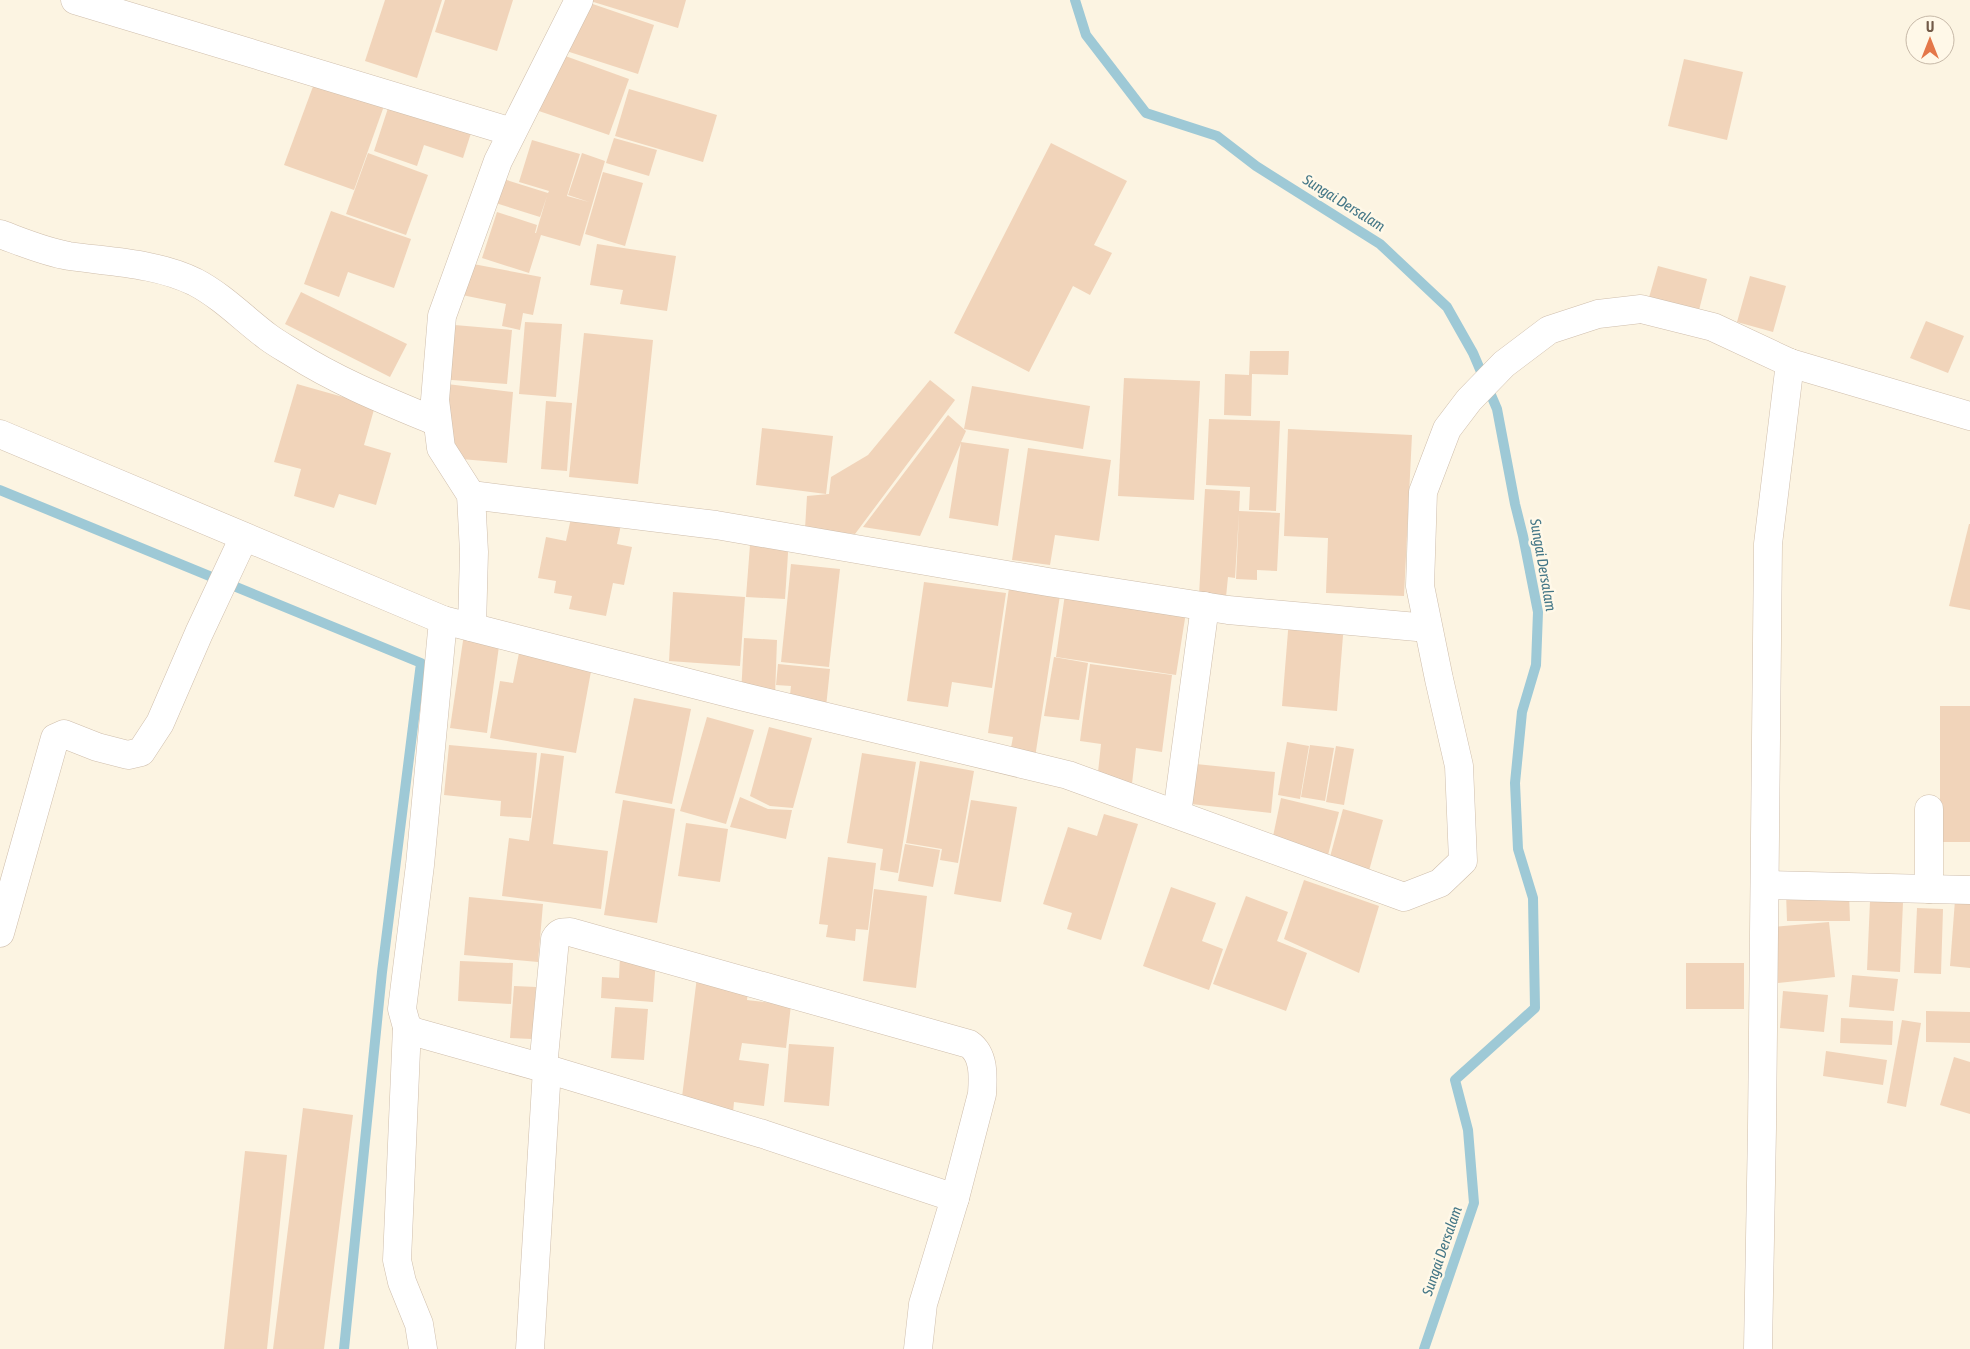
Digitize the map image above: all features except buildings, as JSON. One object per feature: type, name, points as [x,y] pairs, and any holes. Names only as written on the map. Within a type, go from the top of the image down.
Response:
[{"type":"street","points":[[75,0],[512,132]]},
{"type":"street","points":[[472,627],[474,552],[471,495],[440,448],[437,422],[435,400],[442,316],[498,160],[580,0]]},
{"type":"street","points":[[0,234],[30,245],[67,255],[137,264],[172,273],[196,282],[233,308],[268,337],[296,355],[373,395],[437,422]]},
{"type":"street","points":[[0,434],[443,620],[744,697],[1068,775],[1404,897],[1440,883],[1463,861],[1459,766],[1420,586],[1423,492],[1447,429],[1469,400],[1504,364],[1548,330],[1598,314],[1641,309],[1713,327],[1790,363],[1970,416]]},
{"type":"street","points":[[1758,1349],[1768,544],[1790,363]]},
{"type":"street","points":[[471,495],[716,525],[1048,582],[1228,610],[1428,628]]},
{"type":"street","points":[[0,934],[55,738],[64,734],[97,747],[128,755],[141,752],[160,723],[244,537]]},
{"type":"street","points":[[1177,814],[1205,606]]},
{"type":"street","points":[[423,1349],[419,1324],[402,1282],[397,1260],[407,1027],[402,1009],[420,865],[443,620]]},
{"type":"street","points":[[1929,809],[1929,889]]},
{"type":"street","points":[[1764,885],[1970,890]]},
{"type":"street","points":[[530,1349],[545,1068],[555,939],[562,932],[570,932],[970,1044],[979,1053],[983,1079],[982,1094],[955,1198],[923,1304],[918,1349]]},
{"type":"street","points":[[407,1027],[415,1032],[545,1068],[763,1134],[955,1198]]},
{"type":"waterway","name":"Sungai Dersalam","points":[[1075,0],[1086,35],[1146,113],[1217,136],[1256,166],[1380,244],[1447,307],[1473,353],[1497,409],[1538,612],[1536,665],[1522,712],[1515,783],[1518,849],[1533,898],[1535,1008],[1455,1080],[1468,1130],[1474,1203],[1424,1349]]},
{"type":"waterway","points":[[0,490],[421,663],[382,972],[344,1349]]}]
